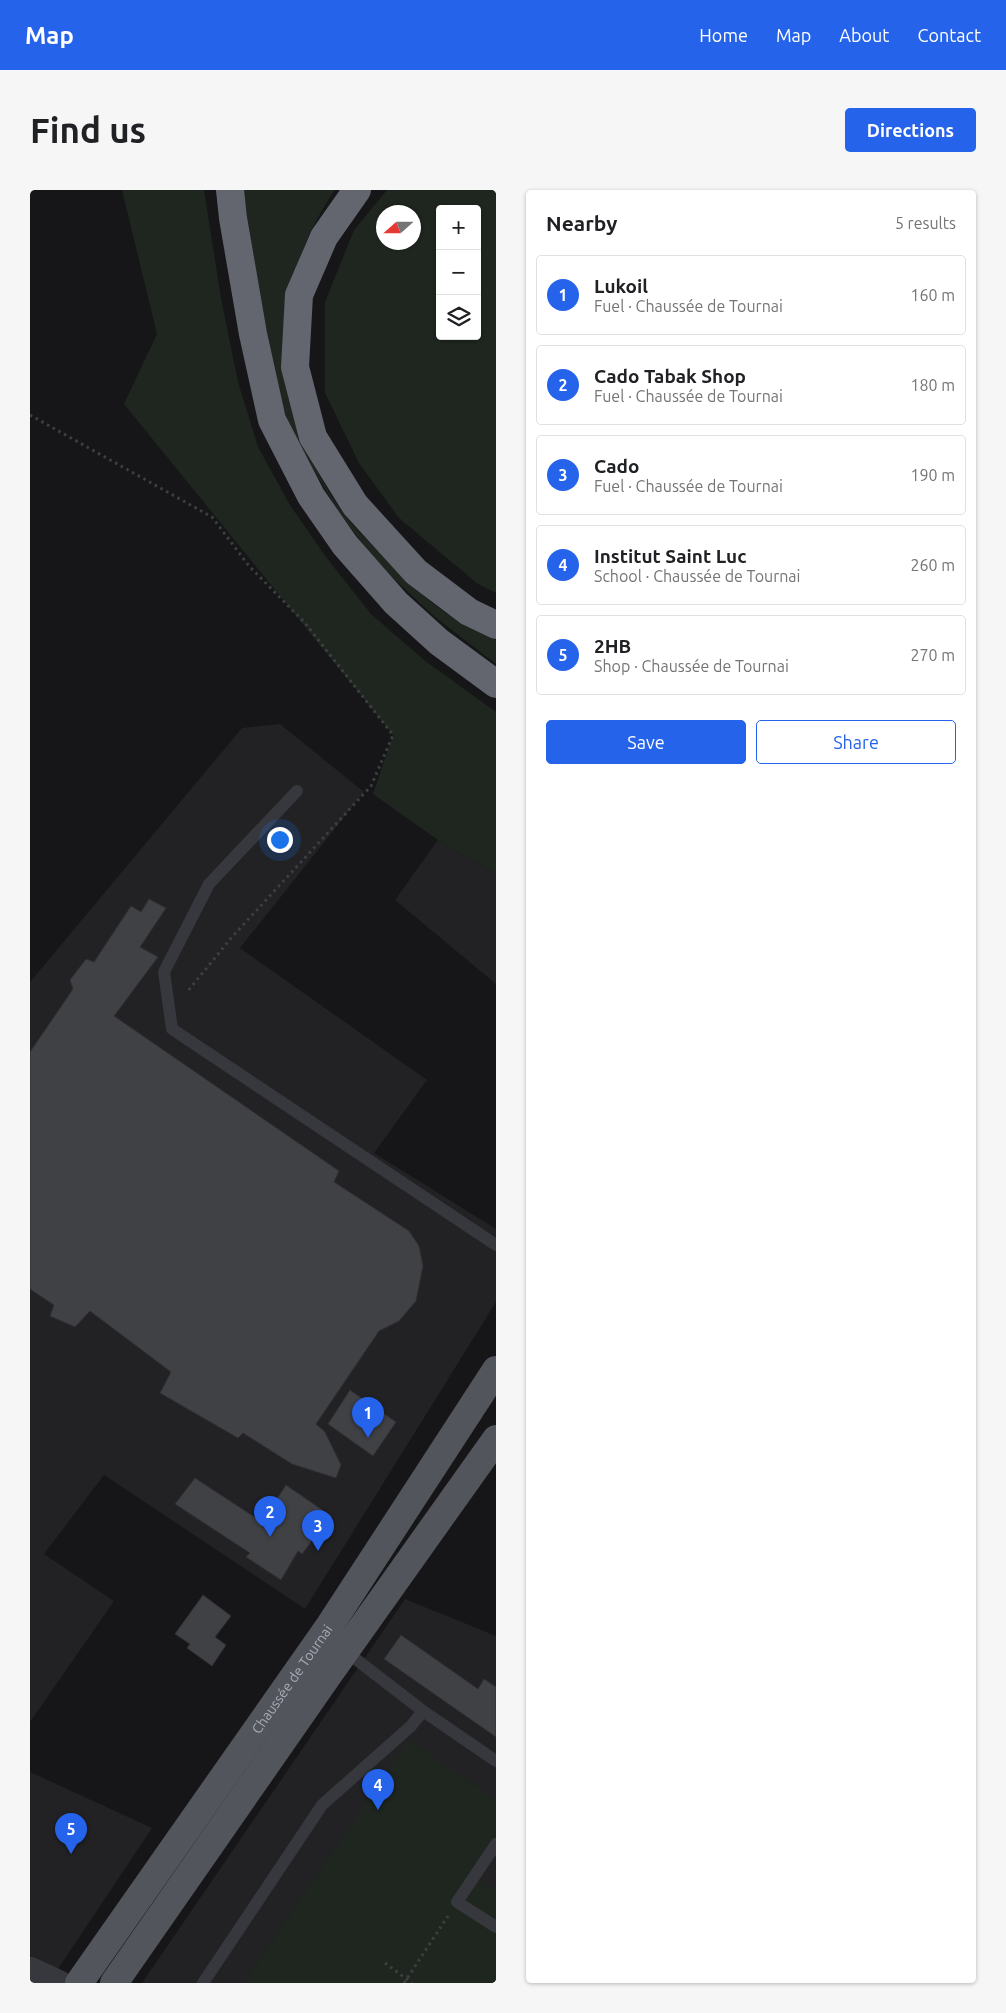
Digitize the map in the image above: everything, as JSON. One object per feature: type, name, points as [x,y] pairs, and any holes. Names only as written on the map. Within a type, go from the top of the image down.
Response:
[{"type":"highway","points":[[230,190],[252,334],[272,420],[311,496],[345,546],[396,604],[438,642],[496,684]]},
{"type":"highway","points":[[357,190],[324,237],[299,295],[295,366],[313,437],[355,505],[416,572],[469,612],[496,625]]},
{"type":"main road","name":"Chaussée de Tournai","points":[[80,1983],[330,1625],[496,1370]]},
{"type":"main road","name":"Chaussée de Tournai","points":[[114,1983],[496,1439]]},
{"type":"street","points":[[30,1969],[60,1983]]},
{"type":"lane","points":[[296,791],[209,884],[164,972],[172,1029],[496,1245]]},
{"type":"lane","points":[[330,1625],[345,1653],[423,1711],[496,1761]]},
{"type":"lane","points":[[203,1983],[322,1805],[411,1726],[423,1711]]},
{"type":"lane","points":[[496,1844],[457,1902],[496,1927]]},
{"type":"path","points":[[30,416],[212,517],[249,566],[305,624],[393,735],[371,786],[232,937],[185,994],[168,1005]]},
{"type":"path","points":[[406,1981],[457,1902]]},
{"type":"path","points":[[385,1963],[406,1981],[412,1983]]},
{"type":"shaded area","points":[[122,190],[204,190],[221,298],[238,382],[258,447],[290,505],[326,557],[371,614],[424,660],[496,712],[496,874],[438,840],[373,794],[393,735],[124,404],[157,334]]},
{"type":"shaded area","points":[[243,190],[335,190],[306,242],[293,279],[285,318],[283,361],[291,406],[298,428],[317,471],[352,524],[390,563],[439,608],[464,624],[496,640],[496,664],[435,617],[378,564],[338,511],[293,435],[278,393],[265,331]]},
{"type":"shaded area","points":[[387,190],[496,190],[496,593],[478,584],[399,518],[359,463],[325,393],[325,302],[354,230]]},
{"type":"shaded area","points":[[280,724],[364,792],[240,948],[427,1080],[374,1153],[496,1229],[496,1302],[305,1609],[104,1475],[44,1554],[114,1601],[30,1722],[30,982],[242,728]]},
{"type":"shaded area","points":[[438,840],[496,874],[496,984],[395,900]]},
{"type":"shaded area","points":[[405,1599],[496,1636],[496,1983],[142,1983]]},
{"type":"shaded area","points":[[408,1740],[496,1800],[496,1834],[468,1874],[496,1893],[496,1983],[245,1983]]},
{"type":"shaded area","points":[[30,1772],[152,1828],[58,1969],[30,1955]]},
{"type":"building","points":[[149,899],[166,908],[140,947],[158,957],[114,1016],[339,1171],[334,1182],[409,1231],[419,1246],[423,1266],[416,1301],[399,1321],[379,1331],[316,1424],[325,1432],[341,1465],[336,1478],[292,1464],[243,1433],[238,1438],[160,1393],[171,1372],[90,1311],[75,1327],[50,1316],[54,1305],[30,1289],[30,1052],[73,989],[70,980],[86,959],[94,962],[131,906],[141,912]]},
{"type":"building","points":[[350,1390],[396,1422],[373,1456],[328,1424]]},
{"type":"building","points":[[195,1478],[262,1522],[286,1485],[331,1516],[302,1554],[298,1551],[281,1580],[246,1557],[250,1553],[175,1504]]},
{"type":"building","points":[[203,1595],[231,1616],[215,1637],[226,1645],[212,1666],[187,1648],[190,1644],[175,1634]]},
{"type":"building","points":[[401,1635],[478,1689],[484,1679],[496,1687],[496,1737],[384,1659]]},
{"type":"place","name":"Lukoil","points":[[368,1438]]},
{"type":"place","name":"Cado Tabak Shop","points":[[270,1537]]},
{"type":"place","name":"Cado","points":[[318,1551]]},
{"type":"place","name":"Institut Saint Luc","points":[[378,1810]]},
{"type":"place","name":"2HB","points":[[71,1854]]}]
